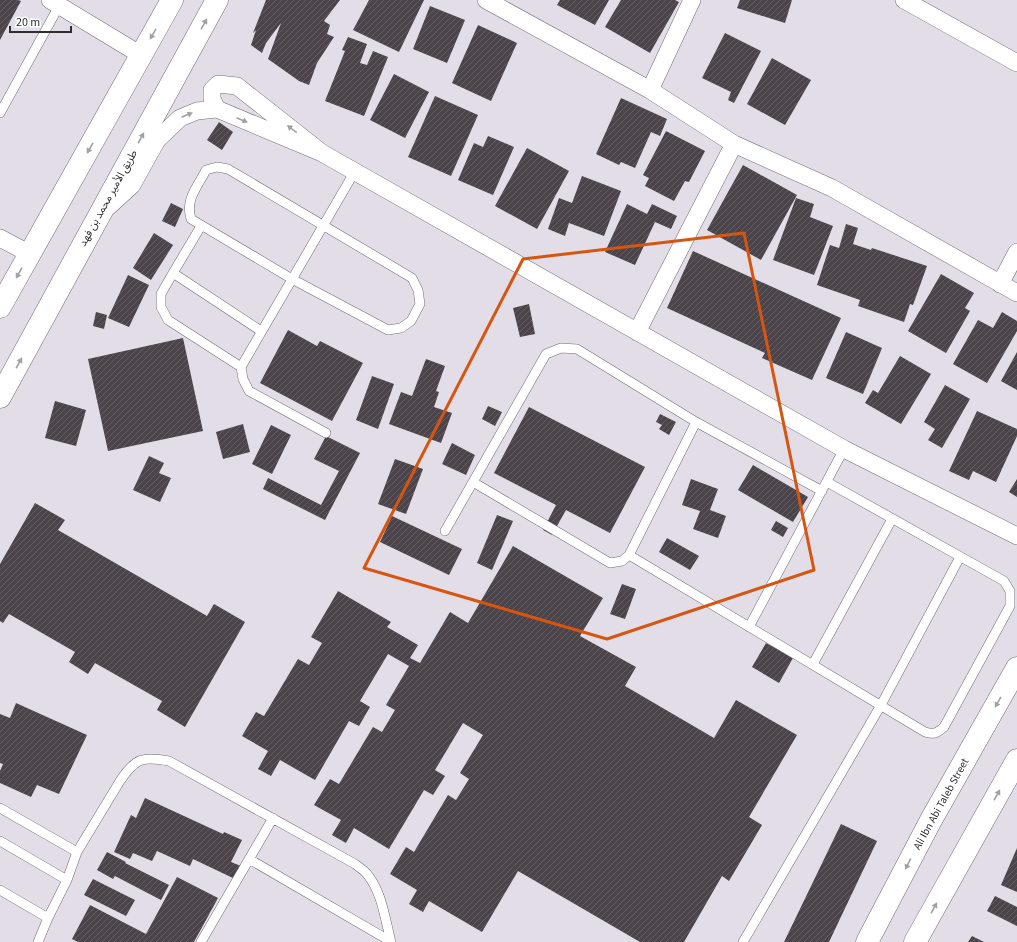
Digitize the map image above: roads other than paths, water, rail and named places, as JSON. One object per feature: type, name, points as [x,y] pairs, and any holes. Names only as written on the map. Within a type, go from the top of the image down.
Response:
[{"type":"main road","points":[[0,306],[172,0]]},
{"type":"main road","name":"طريق الأمير محمد بن فهد","points":[[0,397],[217,0]]},
{"type":"main road","name":"Ali Ibn Abi Taleb Street","points":[[867,942],[931,820],[1017,668]]},
{"type":"main road","points":[[914,942],[1017,760]]},
{"type":"street","points":[[486,0],[650,90],[734,144],[832,188],[1017,293]]},
{"type":"street","points":[[650,90],[692,0]]},
{"type":"street","points":[[904,0],[1017,62]]},
{"type":"street","points":[[55,3],[141,55]]},
{"type":"street","points":[[217,109],[212,99],[212,90],[218,84],[237,86],[322,153]]},
{"type":"street","points":[[98,217],[132,185],[157,140],[180,118],[197,111],[217,109],[322,153],[844,450],[1017,536]]},
{"type":"street","points":[[636,332],[734,144]]},
{"type":"street","points":[[0,238],[30,254]]},
{"type":"street","points":[[1000,284],[1017,252]]},
{"type":"lane","points":[[0,113],[55,3]]},
{"type":"lane","points":[[217,167],[228,169],[324,224],[412,278],[418,290],[420,304],[411,321],[401,328],[388,330],[292,279],[201,226],[191,219],[188,210],[189,201],[206,170],[217,167]]},
{"type":"lane","points":[[326,433],[249,391],[243,379],[241,367],[355,171]]},
{"type":"lane","points":[[201,226],[173,272],[162,294],[162,307],[168,320],[241,367]]},
{"type":"lane","points":[[173,272],[261,331]]},
{"type":"lane","points":[[445,531],[546,354],[561,348],[577,349],[696,422],[822,491]]},
{"type":"lane","points":[[473,482],[610,562],[622,561],[629,555],[696,422]]},
{"type":"lane","points":[[749,627],[844,450]]},
{"type":"lane","points":[[629,555],[925,732],[932,734],[937,733],[944,727],[1010,606],[1010,591],[1004,582],[827,482]]},
{"type":"lane","points":[[813,664],[892,518]]},
{"type":"lane","points":[[743,942],[881,705],[960,557]]},
{"type":"lane","points":[[38,942],[67,880],[77,852],[128,769],[138,761],[151,758],[169,761],[355,864],[367,873],[375,886],[382,906],[390,941]]},
{"type":"lane","points":[[0,808],[77,852]]},
{"type":"lane","points":[[201,942],[273,818]]},
{"type":"lane","points":[[0,841],[67,880]]},
{"type":"lane","points":[[249,859],[390,941]]},
{"type":"lane","points":[[0,890],[48,918]]}]
